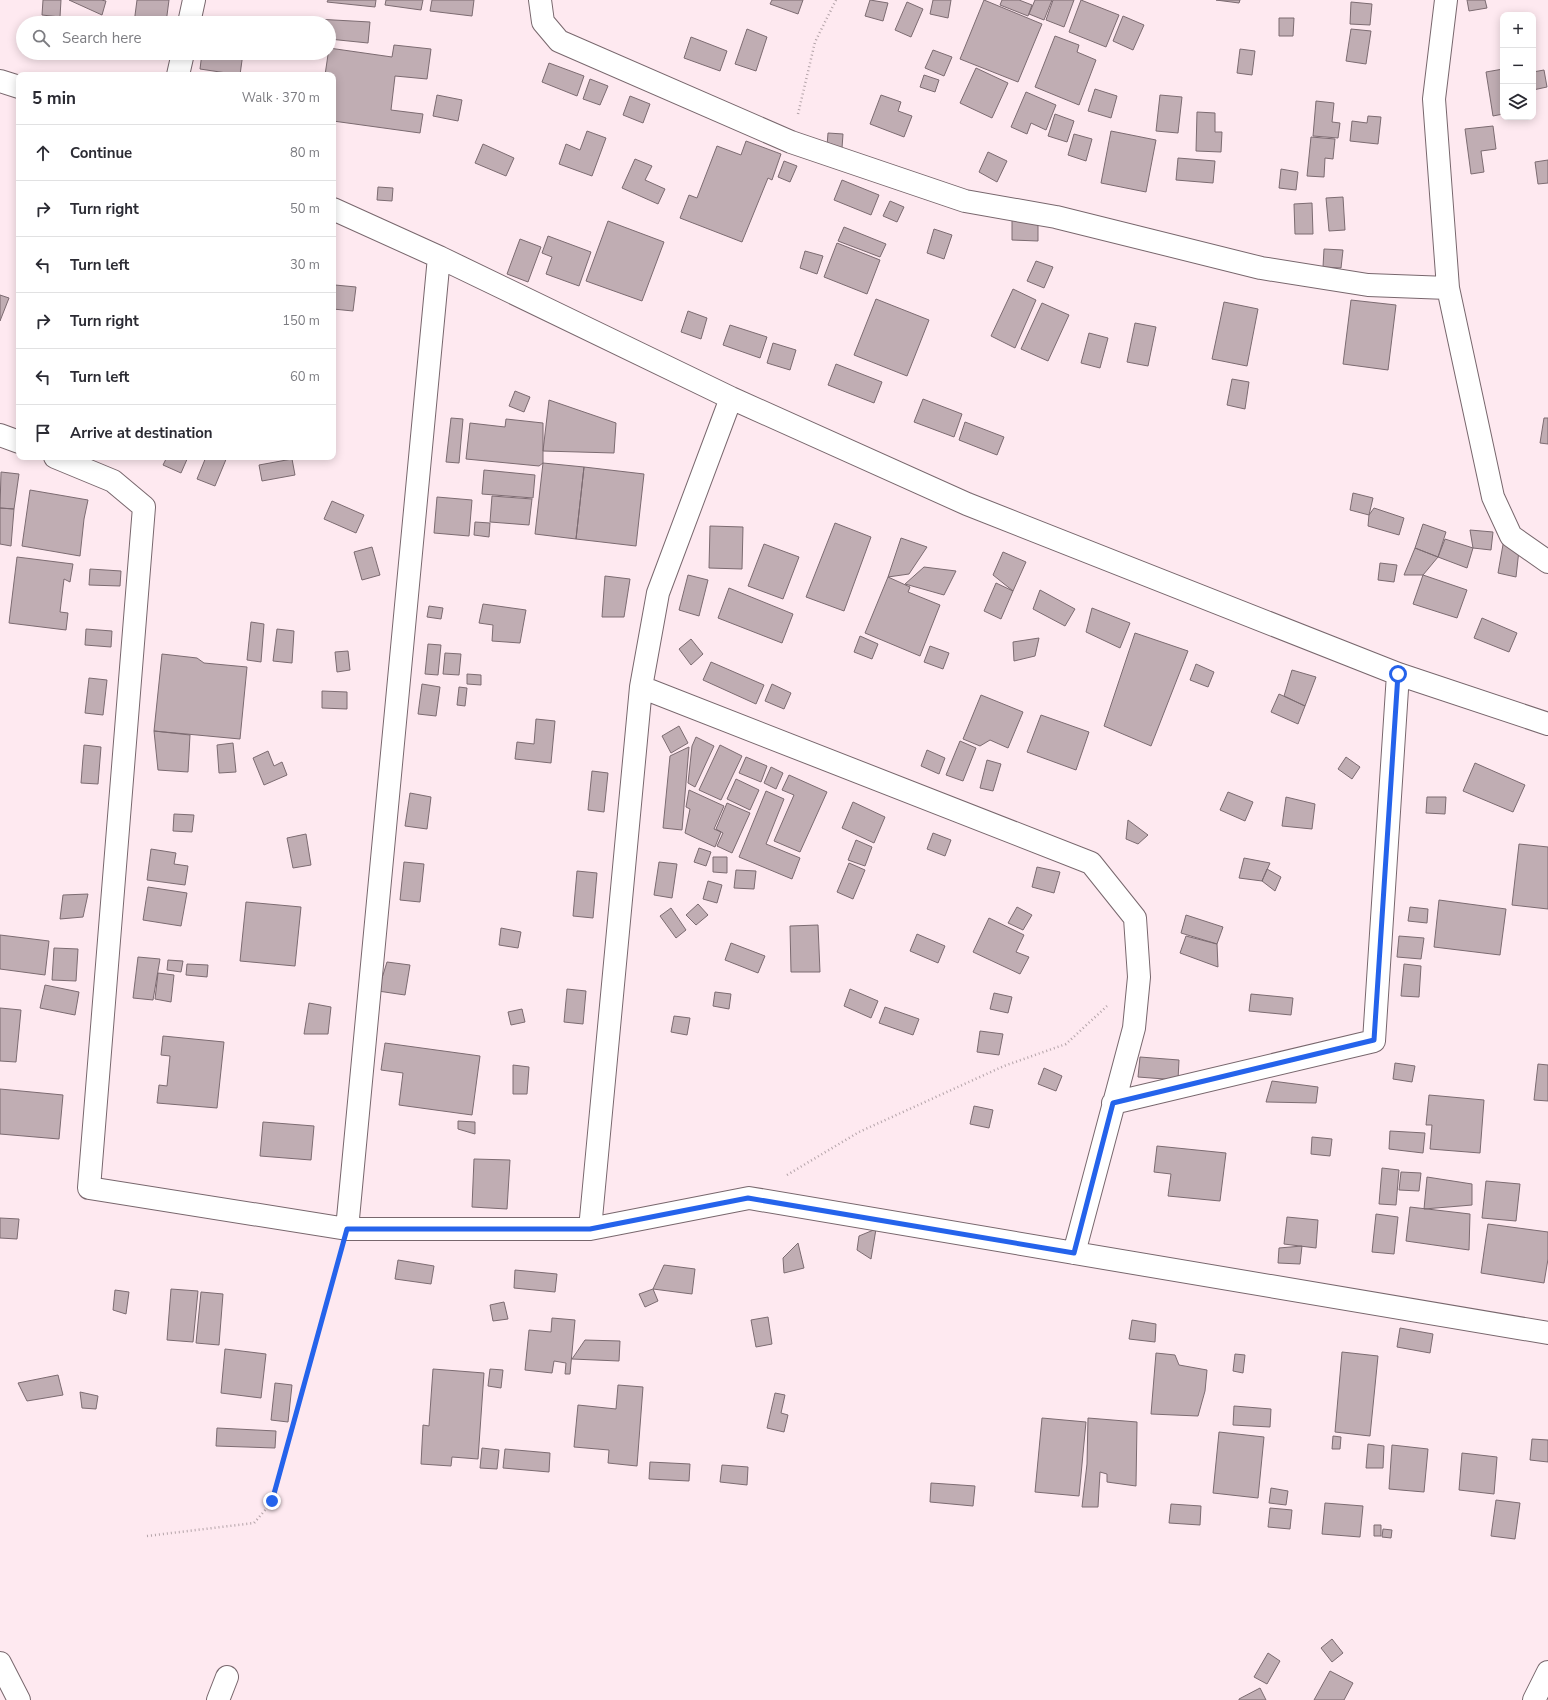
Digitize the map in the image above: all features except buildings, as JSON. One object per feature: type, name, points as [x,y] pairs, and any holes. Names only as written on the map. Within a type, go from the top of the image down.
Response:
[{"type":"street","points":[[191,16],[194,0]]},
{"type":"street","points":[[540,0],[543,22],[559,41],[791,142],[965,201],[1056,217],[1261,268],[1368,285],[1448,288]]},
{"type":"street","points":[[1446,0],[1434,99],[1448,288],[1493,497],[1510,536],[1548,562]]},
{"type":"street","points":[[179,72],[181,60]]},
{"type":"street","points":[[0,81],[16,86]]},
{"type":"street","points":[[336,210],[439,257],[731,398],[967,504],[1398,674],[1548,724]]},
{"type":"street","points":[[347,1229],[439,257]]},
{"type":"street","points":[[590,1229],[641,687],[658,593],[731,398]]},
{"type":"street","points":[[0,435],[16,441]]},
{"type":"street","points":[[62,460],[114,481],[144,507],[89,1188],[347,1229],[590,1229],[748,1198],[1548,1333]]},
{"type":"street","points":[[1113,1103],[1374,1040],[1398,674]]},
{"type":"street","points":[[641,687],[1091,863],[1135,918],[1139,977],[1134,1028],[1074,1253]]},
{"type":"street","points":[[0,1664],[19,1700]]},
{"type":"street","points":[[1534,1700],[1548,1672]]},
{"type":"street","points":[[218,1700],[227,1677]]},
{"type":"path","points":[[791,142],[815,42],[836,0]]},
{"type":"path","points":[[748,1198],[859,1132],[1004,1066],[1066,1044],[1139,977]]},
{"type":"path","points":[[147,1536],[254,1523],[272,1501],[347,1229]]},
{"type":"route","points":[[272,1501],[347,1229],[590,1229],[748,1198],[1074,1253],[1113,1103],[1374,1040],[1398,674]]}]
